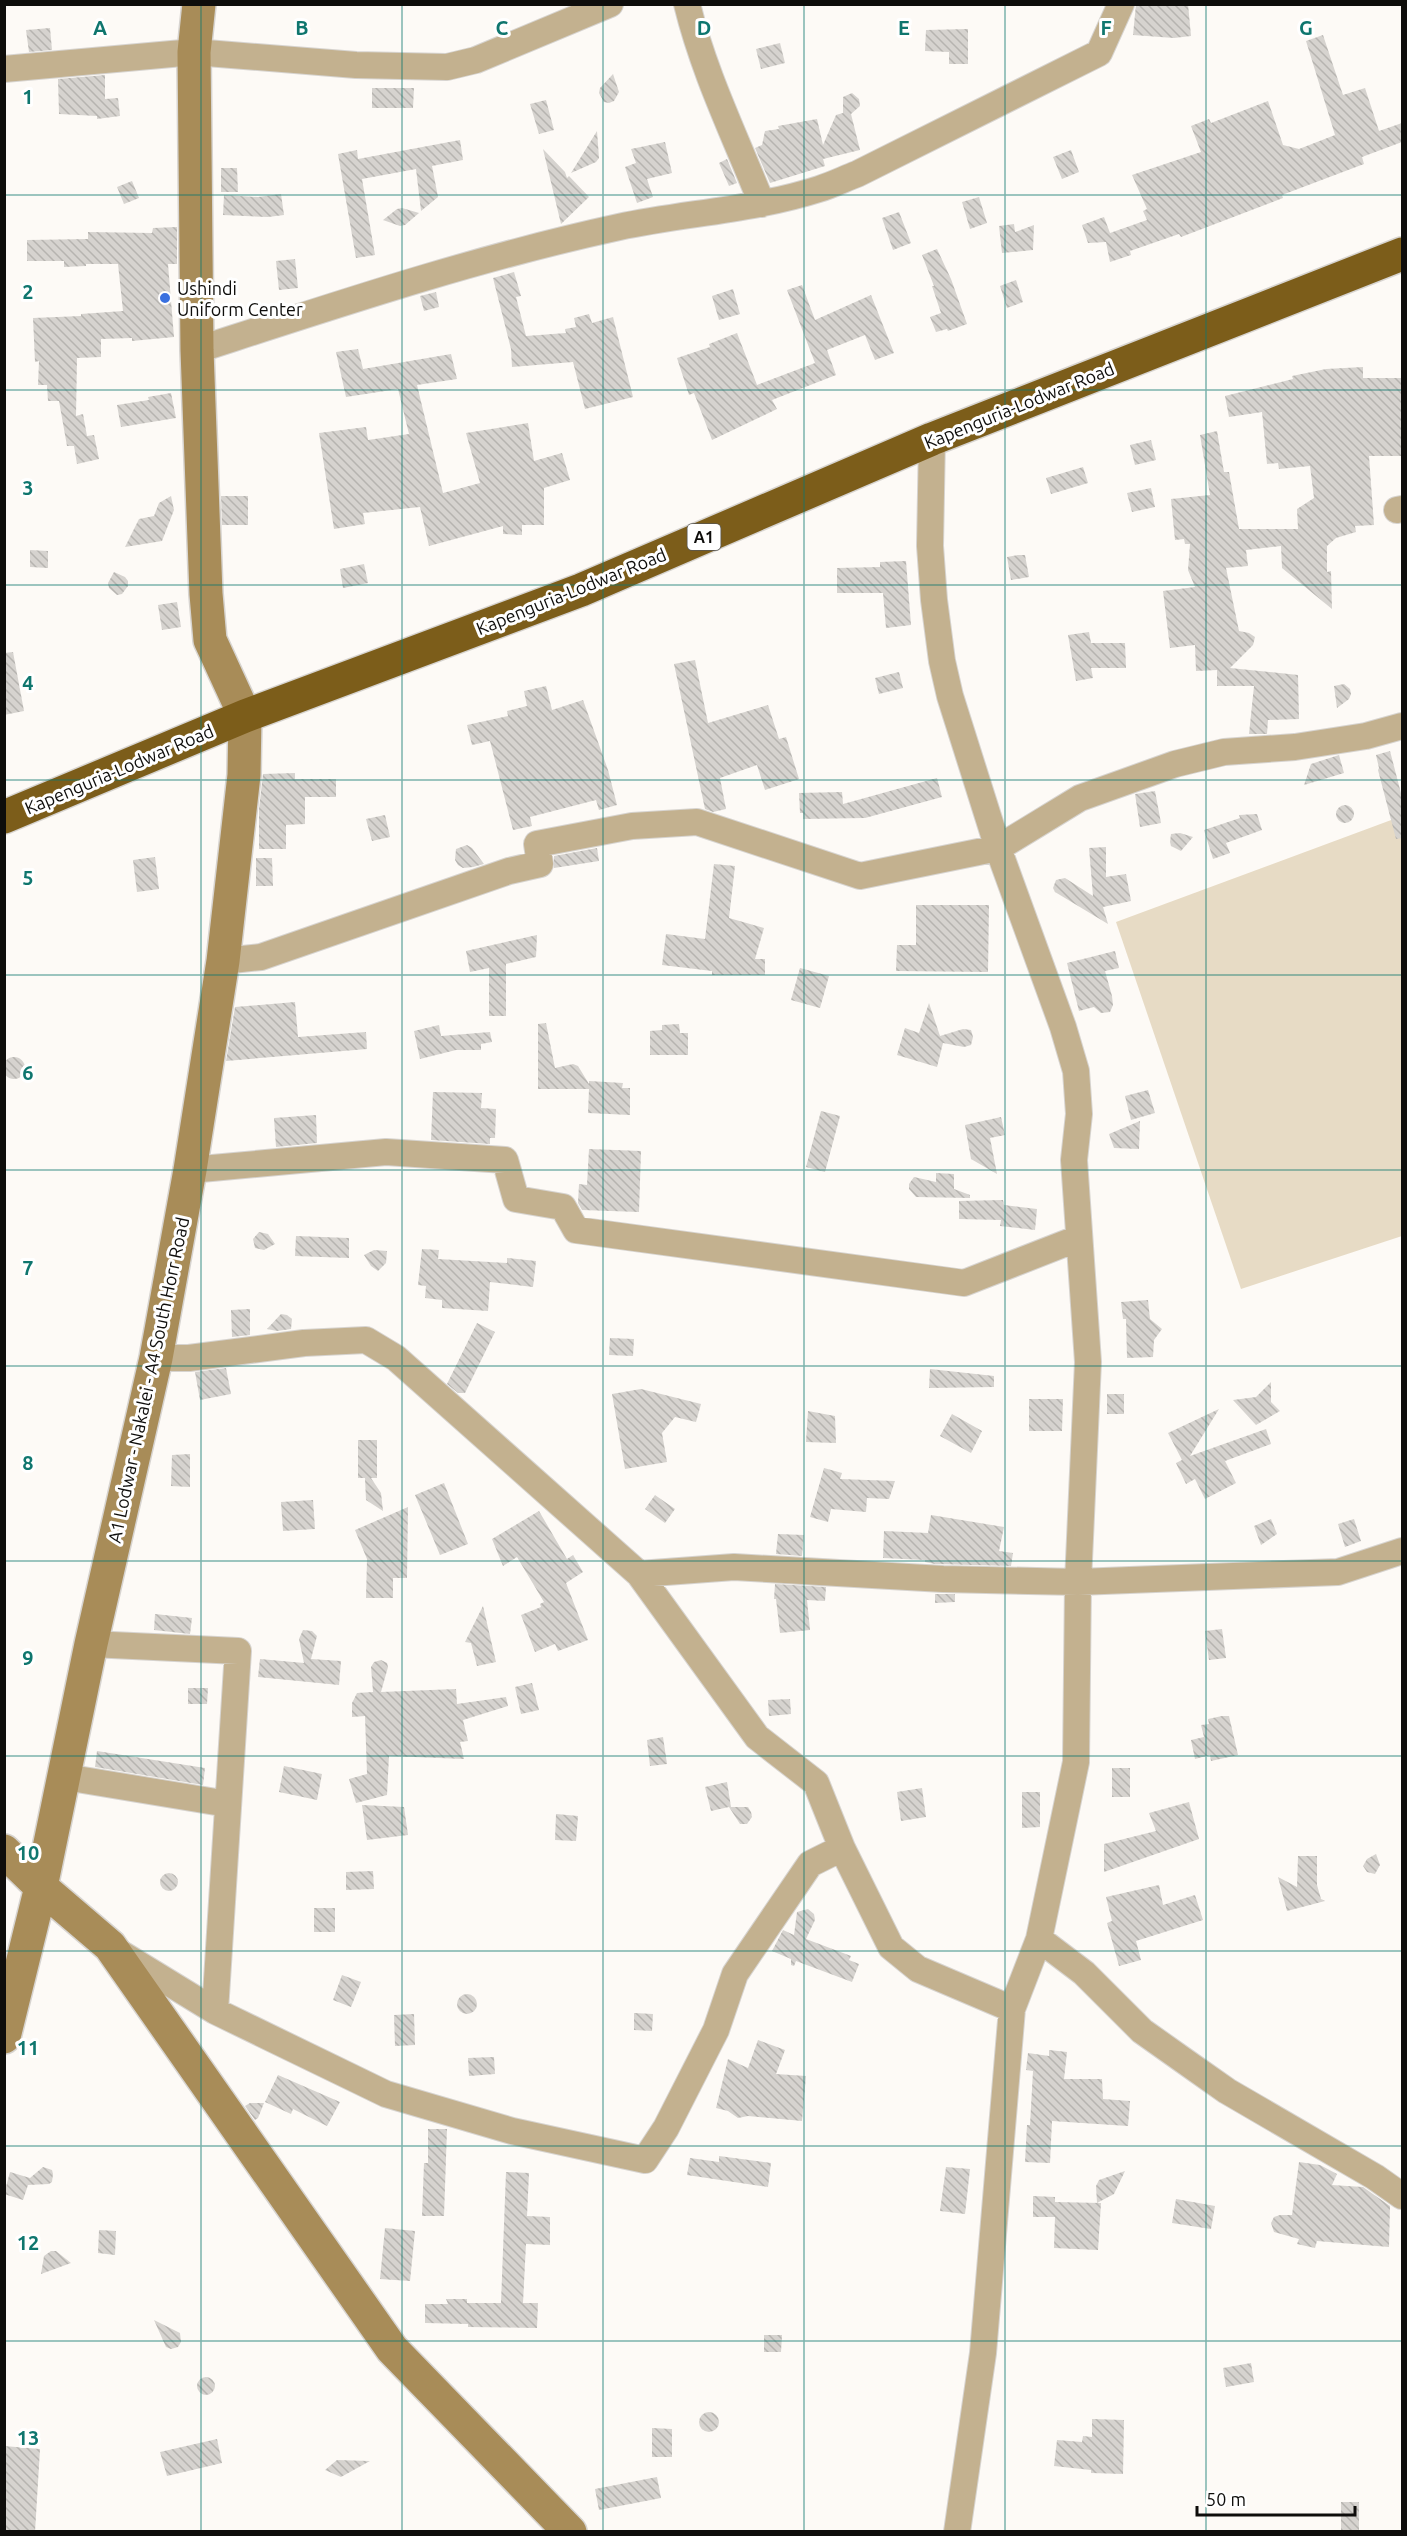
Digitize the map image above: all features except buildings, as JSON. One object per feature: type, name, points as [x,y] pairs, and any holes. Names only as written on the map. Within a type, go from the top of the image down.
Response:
[{"type":"highway","name":"Kapenguria-Lodwar Road","points":[[4,817],[245,716],[581,590],[932,439],[1402,254]]},
{"type":"street","points":[[199,4],[194,51],[196,350],[210,640],[245,716]]},
{"type":"street","points":[[4,69],[194,51],[356,65],[447,67],[476,60],[610,4]]},
{"type":"street","points":[[687,4],[701,55],[717,98],[762,204]]},
{"type":"street","points":[[196,350],[379,291],[559,242],[619,227],[762,204],[819,189],[857,174],[1099,53],[1121,4]]},
{"type":"street","points":[[932,439],[930,546],[942,662],[963,741],[998,848],[1064,1027],[1076,1071],[1079,1114],[1074,1160],[1088,1362],[1078,1582],[1076,1762],[1039,1939],[1012,2009],[983,2353],[957,2532]]},
{"type":"street","name":"A1 Lodwar - Nakalei - A4 South Horr Road","points":[[4,2037],[8,2002],[41,1887],[91,1644],[156,1358],[190,1170],[223,961],[244,775],[245,716]]},
{"type":"street","points":[[223,961],[261,957],[509,871],[540,864],[537,844],[632,826],[696,822],[860,876],[998,848],[1080,798],[1175,764],[1224,752],[1295,747],[1366,736],[1402,726]]},
{"type":"street","points":[[190,1170],[386,1152],[505,1160],[516,1199],[563,1207],[576,1230],[964,1283],[1079,1238]]},
{"type":"street","points":[[156,1358],[189,1358],[294,1344],[366,1340],[396,1358],[639,1574],[757,1737],[816,1783],[842,1848],[891,1947],[918,1969],[1012,2009]]},
{"type":"street","points":[[639,1574],[734,1567],[943,1579],[1078,1582],[1338,1572],[1402,1551]]},
{"type":"street","points":[[91,1644],[238,1651],[215,2011]]},
{"type":"street","points":[[64,1777],[228,1804]]},
{"type":"street","points":[[4,1851],[41,1887],[110,1946],[215,2011],[387,2094],[512,2131],[645,2160],[666,2128],[716,2030],[735,1974],[810,1864],[842,1848]]},
{"type":"street","points":[[1039,1939],[1084,1973],[1142,2031],[1192,2067],[1227,2091],[1375,2177],[1402,2196]]},
{"type":"street","points":[[110,1946],[392,2349],[570,2532]]},
{"type":"shaded area","points":[[1402,816],[1402,1236],[1241,1289],[1116,922]]},
{"type":"place","name":"Ushindi Uniform Center","points":[[165,298]]}]
